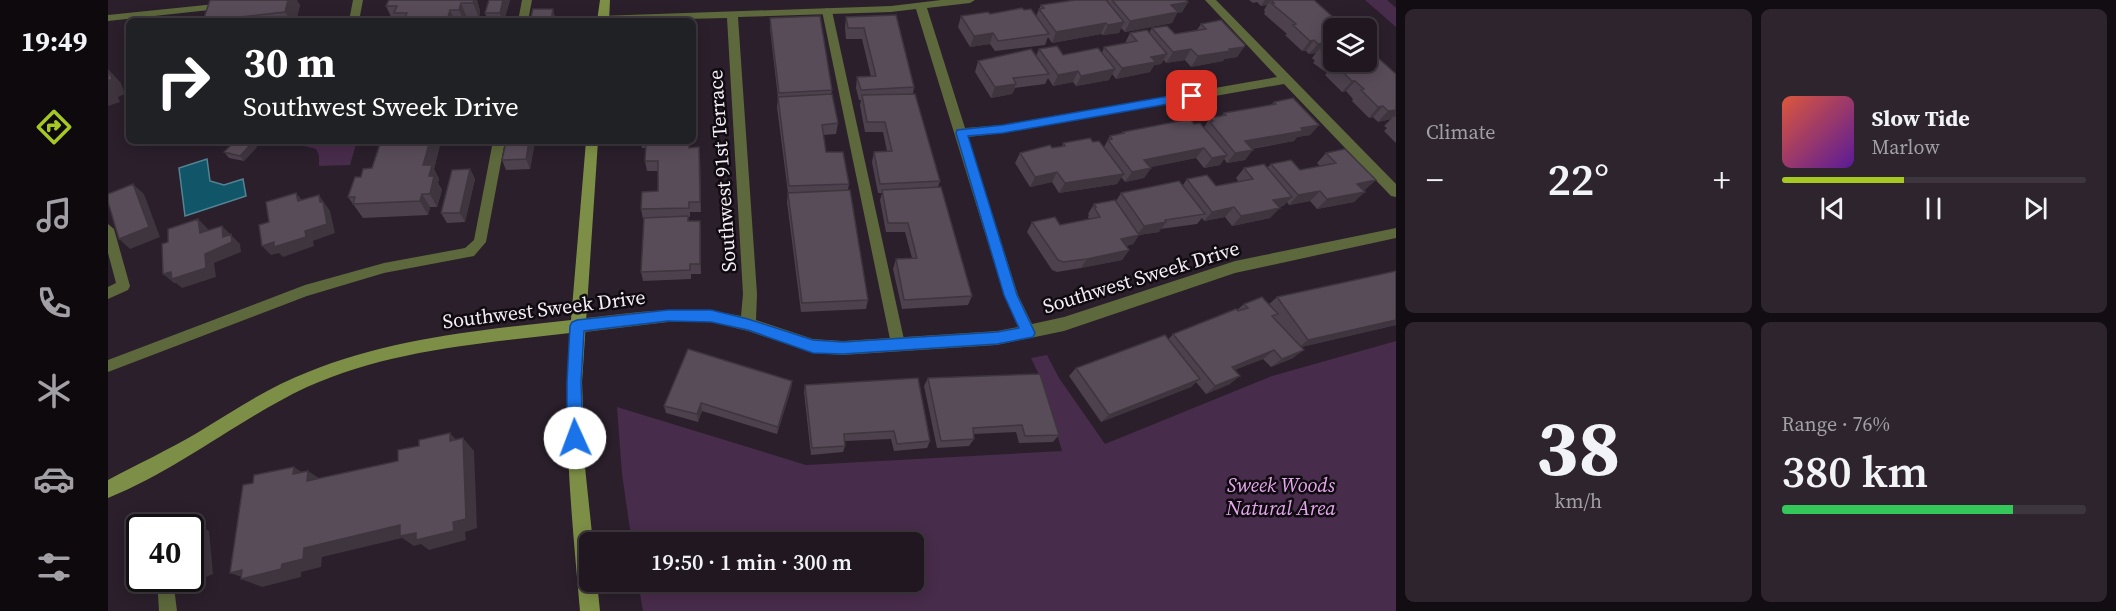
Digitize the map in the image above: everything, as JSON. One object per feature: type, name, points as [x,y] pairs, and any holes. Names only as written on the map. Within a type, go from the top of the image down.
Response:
[{"type":"street","points":[[603,18],[605,0]]},
{"type":"street","points":[[655,18],[921,7],[970,0]]},
{"type":"street","points":[[1210,0],[1396,192]]},
{"type":"street","points":[[921,7],[1011,295],[1028,333]]},
{"type":"street","name":"Southwest 91st Terrace","points":[[732,15],[750,294],[748,324]]},
{"type":"street","points":[[961,133],[1003,129],[1287,80]]},
{"type":"street","points":[[590,611],[576,467],[574,382],[592,144]]},
{"type":"street","name":"Southwest Sweek Drive","points":[[108,489],[204,438],[254,406],[287,389],[336,369],[386,355],[466,338],[668,316],[711,316],[748,324],[813,346],[843,348],[997,338],[1064,324],[1209,274],[1396,233]]},
{"type":"lane","points":[[355,18],[358,0]]},
{"type":"lane","points":[[524,18],[527,0]]},
{"type":"lane","points":[[108,18],[138,18],[232,5]]},
{"type":"lane","points":[[827,11],[898,344]]},
{"type":"lane","points":[[108,366],[305,291],[384,268],[469,252],[480,242],[498,144]]},
{"type":"lane","points":[[108,229],[123,286],[108,293]]},
{"type":"lane","points":[[166,592],[168,611]]},
{"type":"green space","points":[[1365,0],[1387,0],[1396,8],[1396,27]]},
{"type":"green space","points":[[297,144],[356,144],[350,165],[319,166],[319,155],[316,149]]},
{"type":"green space","name":"Sweek Woods Natural Area","points":[[1396,341],[1396,611],[643,611],[640,592],[924,592],[924,532],[630,532],[622,474],[617,407],[806,465],[1062,451],[1040,377],[1031,358],[1047,355],[1059,378],[1105,444],[1272,376]]},
{"type":"water","points":[[207,159],[210,181],[224,185],[243,179],[246,196],[185,216],[179,168]]},
{"type":"building","points":[[210,0],[288,0],[285,12],[230,18],[204,18]]},
{"type":"building","points":[[389,0],[474,0],[473,3],[461,3],[459,10],[450,10],[448,18],[405,18],[407,13],[394,13],[397,6],[386,6]]},
{"type":"building","points":[[489,0],[503,0],[500,13],[485,13]]},
{"type":"building","points":[[1075,0],[1106,0],[1124,22],[1056,32],[1039,9],[1044,8],[1041,5]]},
{"type":"building","points":[[1112,0],[1186,0],[1188,2],[1171,5],[1178,12],[1130,21]]},
{"type":"building","points":[[1271,0],[1314,0],[1334,18],[1323,18],[1323,43],[1310,41],[1293,25],[1296,24],[1271,3],[1274,3]]},
{"type":"building","points":[[1022,8],[1031,9],[1049,34],[998,41],[993,33],[974,36],[961,16],[988,12],[990,14]]},
{"type":"building","points":[[533,9],[553,9],[552,18],[531,18]]},
{"type":"building","points":[[896,15],[914,87],[861,90],[857,77],[876,76],[864,28],[848,28],[846,17]]},
{"type":"building","points":[[820,16],[832,90],[779,93],[770,18]]},
{"type":"building","points":[[1221,20],[1245,45],[1244,47],[1198,56],[1191,49],[1173,52],[1152,28],[1167,26],[1175,34],[1206,29],[1201,24]]},
{"type":"building","points":[[1147,30],[1167,54],[1151,57],[1156,62],[1122,68],[1104,47],[1137,41],[1130,33]]},
{"type":"building","points":[[1057,46],[1063,55],[1098,48],[1115,69],[1081,76],[1078,71],[1058,75],[1039,49]]},
{"type":"building","points":[[1031,49],[1049,74],[1013,78],[1016,84],[995,87],[978,61]]},
{"type":"building","points":[[1377,57],[1396,74],[1396,110],[1388,111],[1383,106],[1378,107],[1361,90],[1364,89],[1342,72],[1377,72]]},
{"type":"building","points":[[832,94],[838,123],[822,125],[826,152],[843,152],[849,184],[789,186],[778,97]]},
{"type":"building","points":[[915,94],[940,181],[880,184],[874,152],[892,151],[885,122],[867,122],[862,95]]},
{"type":"building","points":[[1293,98],[1319,125],[1301,128],[1303,131],[1245,141],[1253,150],[1235,153],[1210,122],[1213,121],[1210,118],[1226,115],[1224,113],[1276,104],[1274,102]]},
{"type":"building","points":[[1190,119],[1194,124],[1200,123],[1227,155],[1212,158],[1204,148],[1144,160],[1151,168],[1132,172],[1108,140],[1112,139],[1110,136],[1123,132]]},
{"type":"building","points":[[1090,138],[1093,142],[1099,141],[1124,174],[1065,183],[1057,172],[1035,177],[1020,153],[1050,145],[1052,148],[1065,146],[1063,143]]},
{"type":"building","points":[[232,144],[251,144],[240,156],[224,152]]},
{"type":"building","points":[[380,144],[429,144],[423,165],[432,165],[429,176],[434,176],[430,194],[422,194],[420,201],[353,204],[355,197],[348,197],[355,177],[361,177],[363,169],[372,168]]},
{"type":"building","points":[[505,144],[528,144],[526,159],[502,160]]},
{"type":"building","points":[[646,144],[689,144],[689,148],[699,147],[700,202],[689,202],[689,208],[641,209],[642,192],[658,191],[658,161],[645,161]]},
{"type":"building","points":[[1345,149],[1376,180],[1357,184],[1365,192],[1327,199],[1320,191],[1298,195],[1271,164],[1291,160],[1300,170],[1336,163],[1326,153]]},
{"type":"building","points":[[1264,164],[1292,197],[1273,200],[1280,208],[1241,216],[1234,207],[1212,212],[1187,179],[1207,175],[1216,186],[1253,179],[1244,168]]},
{"type":"building","points":[[470,169],[460,213],[441,213],[452,170]]},
{"type":"building","points":[[1179,181],[1205,214],[1165,220],[1166,222],[1144,226],[1121,193]]},
{"type":"building","points":[[133,184],[149,227],[119,239],[108,202],[108,194]]},
{"type":"building","points":[[941,187],[972,296],[904,300],[896,259],[917,258],[908,223],[888,223],[882,190]]},
{"type":"building","points":[[850,190],[868,300],[802,303],[788,193]]},
{"type":"building","points":[[296,193],[298,201],[319,195],[320,202],[323,202],[327,224],[305,231],[306,237],[274,247],[274,242],[262,246],[259,225],[269,222],[266,202]]},
{"type":"building","points":[[1115,200],[1139,235],[1121,239],[1129,250],[1063,262],[1058,260],[1032,222],[1055,217],[1060,225],[1100,217],[1094,204]]},
{"type":"building","points":[[688,216],[688,221],[700,221],[700,264],[690,264],[690,270],[641,272],[644,218]]},
{"type":"building","points":[[198,219],[200,233],[222,226],[223,237],[231,234],[232,242],[205,254],[206,268],[172,279],[171,272],[163,274],[162,244],[168,242],[168,229]]},
{"type":"building","points":[[1396,271],[1396,320],[1308,340],[1277,297]]},
{"type":"building","points":[[1262,297],[1278,314],[1272,316],[1304,350],[1282,359],[1274,350],[1232,367],[1240,376],[1215,386],[1173,334],[1236,309],[1238,311],[1248,308],[1244,304]]},
{"type":"building","points":[[1165,335],[1200,379],[1109,415],[1076,368]]},
{"type":"building","points":[[688,349],[792,381],[778,427],[701,403],[697,414],[664,406]]},
{"type":"building","points":[[1040,374],[1059,435],[1025,436],[1022,425],[973,428],[974,439],[941,441],[928,378]]},
{"type":"building","points":[[918,378],[930,441],[897,444],[894,431],[844,434],[845,446],[812,448],[805,385]]},
{"type":"building","points":[[450,433],[450,441],[463,438],[466,519],[453,522],[454,531],[416,540],[416,533],[400,536],[400,525],[304,548],[303,559],[282,564],[281,569],[241,579],[242,570],[230,573],[243,485],[253,483],[254,475],[294,467],[293,474],[308,471],[307,481],[398,461],[398,450],[419,446],[419,440]]},
{"type":"building","points":[[204,539],[207,572],[204,573]]},
{"type":"route","points":[[575,438],[574,382],[577,326],[668,316],[711,316],[748,324],[813,346],[843,348],[997,338],[1028,333],[1011,295],[961,133],[1003,129],[1192,96]]}]
